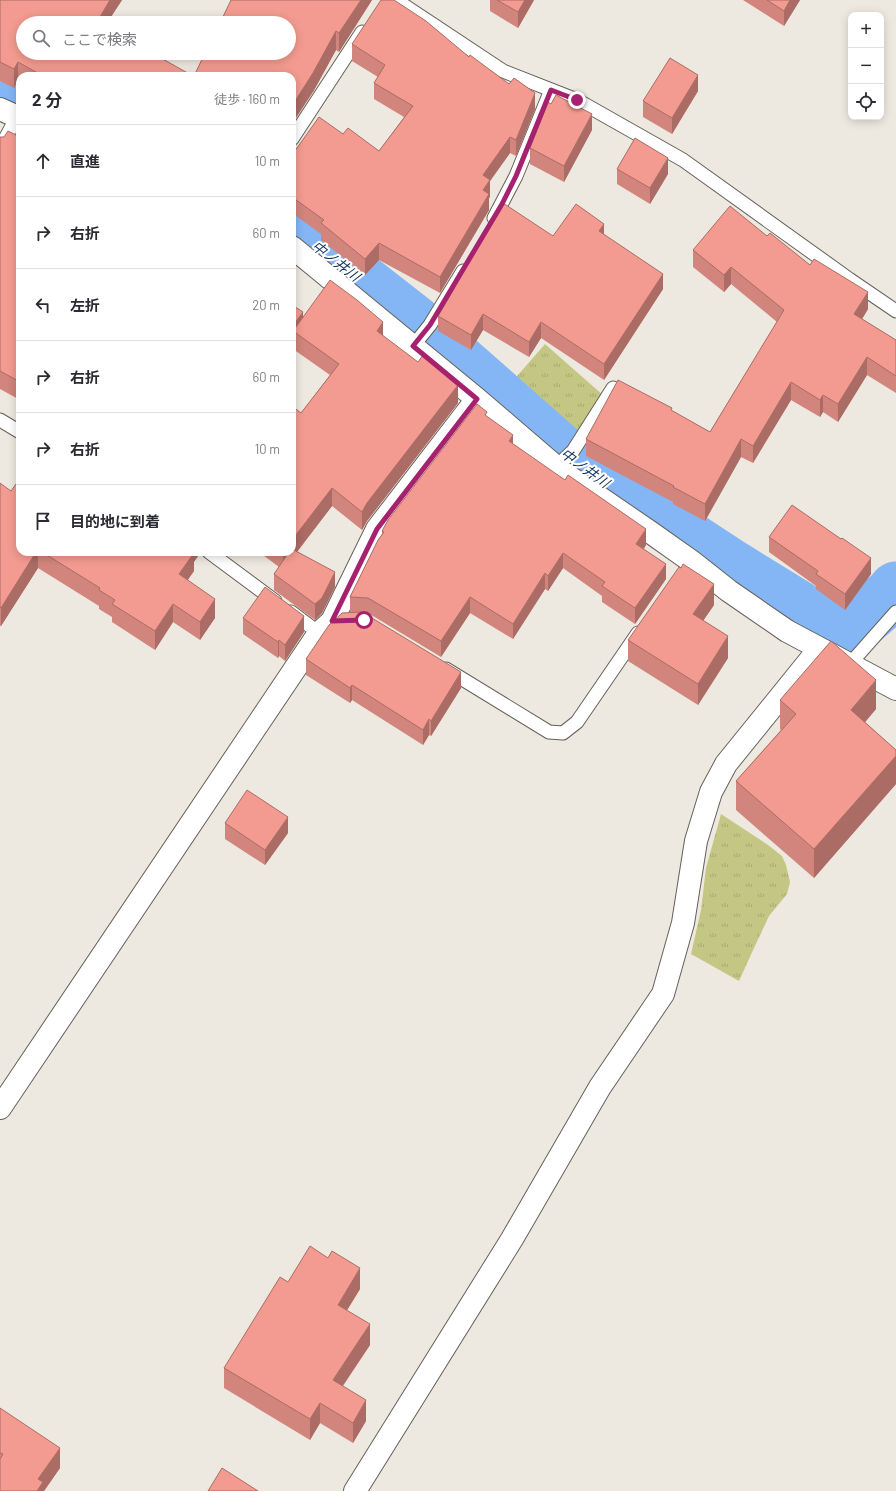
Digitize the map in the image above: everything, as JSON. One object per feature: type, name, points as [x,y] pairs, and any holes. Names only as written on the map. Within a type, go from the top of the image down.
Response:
[{"type":"street","points":[[296,250],[417,342],[477,399],[686,566],[728,591],[787,631],[818,649],[896,689]]},
{"type":"street","points":[[0,1108],[332,625],[377,529],[477,399]]},
{"type":"street","points":[[355,1491],[512,1239],[600,1087],[663,994],[684,923],[696,841],[711,792],[726,764],[818,649]]},
{"type":"lane","points":[[396,0],[503,71],[577,100],[683,160],[896,311]]},
{"type":"lane","points":[[296,133],[369,20]]},
{"type":"lane","points":[[486,231],[516,176],[551,90]]},
{"type":"lane","points":[[0,148],[12,114]]},
{"type":"lane","points":[[417,342],[430,325],[470,258]]},
{"type":"lane","points":[[558,465],[573,451],[614,388]]},
{"type":"lane","points":[[0,420],[16,430]]},
{"type":"lane","points":[[216,556],[332,625]]},
{"type":"lane","points":[[849,665],[896,612]]},
{"type":"lane","points":[[437,664],[549,732],[563,733],[577,722],[645,623]]},
{"type":"green space","points":[[545,344],[604,396],[579,436],[570,443],[559,441],[505,390]]},
{"type":"green space","points":[[721,814],[782,856],[790,882],[787,894],[769,916],[739,981],[691,954],[701,910],[706,868]]},
{"type":"building","points":[[0,0],[110,0],[101,16],[16,16],[16,60],[164,60],[186,72],[36,72],[18,62],[14,69],[0,62]]},
{"type":"building","points":[[231,0],[361,0],[339,33],[336,31],[313,73],[296,100],[296,72],[196,72],[202,60],[296,60],[296,16],[223,16]]},
{"type":"building","points":[[381,0],[394,0],[426,21],[469,57],[470,55],[509,84],[514,78],[535,93],[516,140],[510,137],[483,175],[490,180],[483,190],[489,194],[440,277],[379,243],[365,259],[321,223],[324,220],[296,200],[296,149],[319,117],[343,134],[348,128],[379,151],[413,106],[374,83],[385,65],[352,44]]},
{"type":"building","points":[[497,0],[525,0],[518,12]]},
{"type":"building","points":[[767,0],[790,0],[784,11]]},
{"type":"building","points":[[670,58],[698,75],[672,118],[643,101]]},
{"type":"building","points":[[556,95],[592,114],[564,166],[530,148],[548,102],[551,104]]},
{"type":"building","points":[[8,131],[16,135],[16,380],[0,371],[0,137],[4,137]]},
{"type":"building","points":[[635,138],[668,158],[650,188],[617,169]]},
{"type":"building","points":[[503,203],[553,236],[576,204],[604,224],[599,231],[663,274],[604,364],[541,322],[529,342],[483,314],[471,335],[438,316]]},
{"type":"building","points":[[730,206],[767,236],[770,233],[810,265],[814,259],[868,292],[854,314],[896,340],[896,376],[867,357],[838,404],[823,395],[820,400],[791,382],[753,446],[741,439],[705,504],[586,439],[618,380],[672,408],[671,410],[710,432],[784,310],[731,267],[724,275],[693,250]]},
{"type":"building","points":[[330,280],[383,322],[377,331],[418,362],[423,355],[458,385],[367,503],[362,512],[332,488],[296,535],[296,409],[301,413],[339,364],[296,333],[296,327]]},
{"type":"building","points":[[296,308],[303,312],[296,322]]},
{"type":"building","points":[[477,404],[487,412],[485,415],[513,435],[509,441],[565,480],[568,475],[646,529],[636,544],[666,564],[635,608],[602,586],[605,582],[563,553],[548,576],[545,573],[513,624],[470,597],[441,641],[368,598],[350,597],[378,540],[384,532],[382,531],[388,520]]},
{"type":"building","points":[[0,483],[11,491],[16,484],[16,556],[34,556],[1,608]]},
{"type":"building","points":[[792,505],[871,558],[845,594],[816,574],[818,571],[769,537]]},
{"type":"building","points":[[296,551],[335,572],[322,598],[315,604],[274,574],[286,556],[296,556]]},
{"type":"building","points":[[48,556],[192,556],[179,574],[215,599],[200,622],[173,604],[155,631],[112,604],[115,600],[99,590],[100,588]]},
{"type":"building","points":[[683,564],[714,584],[693,614],[728,636],[698,684],[628,640],[679,567],[681,568]]},
{"type":"building","points":[[265,587],[304,616],[285,645],[279,640],[278,642],[243,618]]},
{"type":"building","points":[[362,612],[461,672],[431,721],[429,719],[423,730],[352,685],[350,688],[306,659],[329,625],[342,613]]},
{"type":"building","points":[[831,641],[876,680],[851,710],[896,750],[896,756],[814,849],[736,781],[796,714],[780,700]]},
{"type":"building","points":[[247,790],[288,817],[265,850],[225,823]]},
{"type":"building","points":[[310,1246],[328,1258],[332,1251],[360,1268],[338,1305],[370,1324],[333,1380],[366,1400],[353,1423],[320,1403],[310,1419],[224,1368],[280,1277],[288,1282]]},
{"type":"building","points":[[0,1408],[60,1448],[38,1479],[43,1482],[37,1491],[0,1491],[0,1459],[3,1454],[0,1453]]},
{"type":"building","points":[[222,1468],[258,1491],[208,1491]]},
{"type":"waterway","name":"中ノ井川","points":[[0,90],[16,98]]},
{"type":"waterway","name":"中ノ井川","points":[[296,230],[415,323],[576,465],[732,567],[844,636],[896,589]]},
{"type":"route","points":[[364,620],[332,621],[377,529],[477,399],[413,346],[430,325],[502,204],[516,176],[551,90],[577,100]]}]
